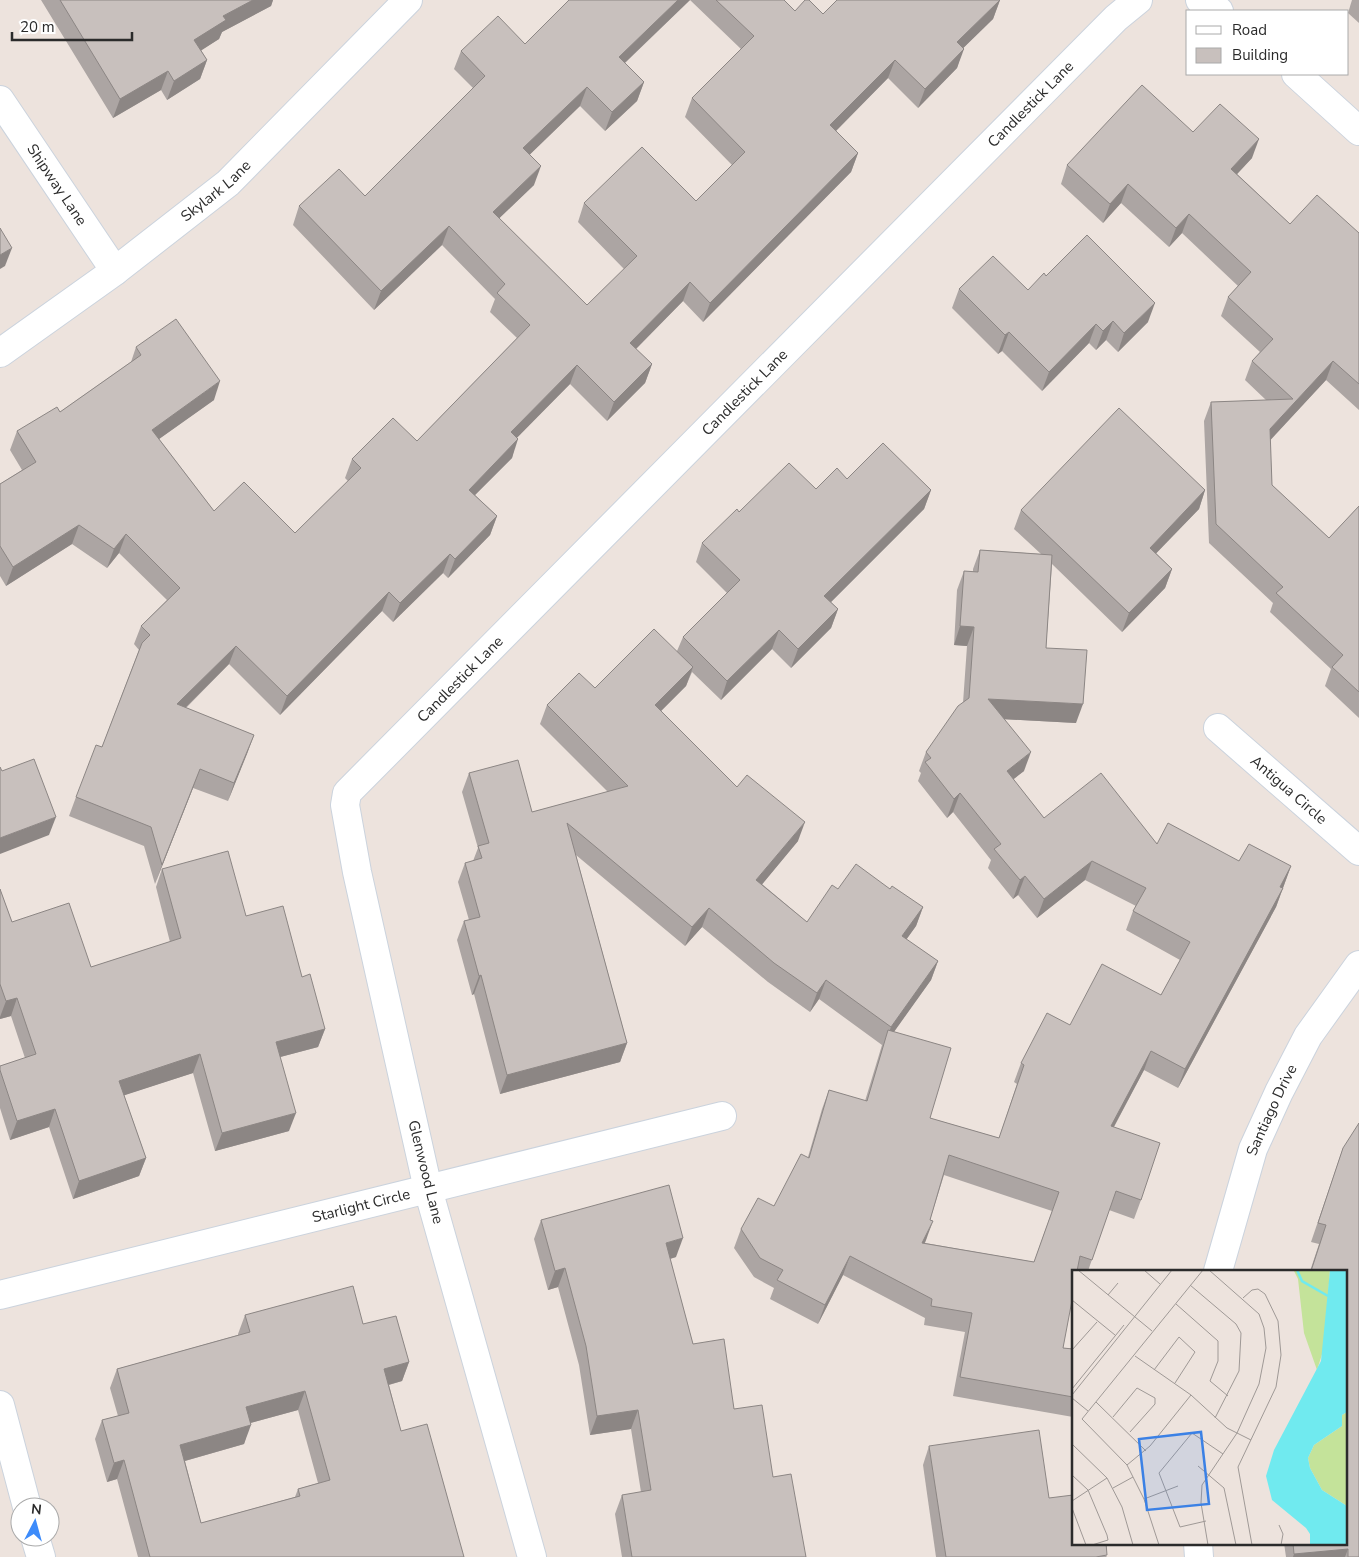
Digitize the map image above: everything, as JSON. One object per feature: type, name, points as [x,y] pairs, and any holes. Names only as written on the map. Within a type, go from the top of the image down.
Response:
[{"type":"street","name":"Skylark Lane","points":[[0,353],[114,271],[228,183],[408,0]]},
{"type":"street","name":"Candlestick Lane","points":[[353,785],[1116,18],[1138,0]]},
{"type":"street","points":[[1200,0],[1216,10]]},
{"type":"street","points":[[1297,75],[1359,131]]},
{"type":"street","name":"Shipway Lane","points":[[0,100],[114,271]]},
{"type":"street","name":"Antigua Circle","points":[[1218,728],[1359,851]]},
{"type":"street","name":"Glenwood Lane","points":[[353,785],[346,793],[347,818],[428,1189],[532,1557]]},
{"type":"street","name":"Santiago Drive","points":[[1218,1270],[1253,1149],[1279,1092],[1308,1036],[1359,965]]},
{"type":"street","name":"Starlight Circle","points":[[0,1295],[722,1116]]},
{"type":"street","points":[[0,1405],[24,1497]]},
{"type":"street","points":[[1198,1544],[1199,1557]]},
{"type":"building","points":[[60,0],[253,0],[223,16],[226,20],[194,40],[207,60],[174,81],[168,71],[120,99]]},
{"type":"building","points":[[569,0],[678,0],[619,57],[644,82],[612,112],[587,87],[523,148],[541,166],[493,212],[587,305],[637,256],[584,203],[642,147],[696,201],[745,152],[692,98],[754,36],[716,0],[784,0],[795,11],[805,0],[809,0],[823,14],[837,0],[1000,0],[957,42],[964,49],[925,89],[895,60],[830,125],[858,153],[710,303],[690,282],[630,343],[652,364],[614,402],[577,365],[511,432],[518,439],[469,490],[497,516],[455,559],[450,554],[400,603],[389,592],[287,696],[236,646],[177,704],[254,735],[234,783],[200,769],[162,865],[151,827],[76,797],[96,745],[102,747],[142,643],[150,635],[141,626],[180,588],[126,534],[114,549],[79,525],[13,567],[0,546],[0,484],[36,462],[17,431],[57,407],[60,412],[141,355],[136,347],[176,319],[220,381],[152,430],[214,511],[244,482],[295,533],[361,468],[352,459],[393,418],[417,441],[530,325],[497,293],[505,284],[449,226],[381,291],[299,206],[339,169],[365,196],[485,76],[461,51],[498,16],[525,44]]},
{"type":"building","points":[[1142,85],[1193,132],[1220,104],[1259,139],[1231,169],[1290,224],[1317,195],[1359,233],[1359,384],[1333,361],[1270,429],[1272,485],[1329,538],[1359,506],[1359,692],[1332,667],[1343,655],[1276,593],[1283,587],[1216,524],[1211,402],[1293,399],[1252,361],[1273,339],[1228,297],[1251,272],[1189,214],[1176,228],[1128,184],[1110,204],[1067,165]]},
{"type":"building","points":[[0,228],[12,248],[0,255]]},
{"type":"building","points":[[1087,235],[1155,303],[1124,333],[1113,321],[1103,331],[1096,324],[1049,372],[1009,332],[1005,335],[959,289],[993,256],[1028,290],[1044,273],[1046,276]]},
{"type":"building","points":[[1119,408],[1205,490],[1150,548],[1172,569],[1129,613],[1021,510]]},
{"type":"building","points":[[883,443],[931,490],[824,596],[838,609],[798,649],[779,630],[727,681],[683,637],[740,580],[702,543],[737,509],[739,512],[789,463],[816,489],[837,468],[847,479]]},
{"type":"building","points":[[980,550],[1052,555],[1046,648],[1087,650],[1083,704],[988,699],[1031,752],[1007,771],[1044,818],[1101,773],[1157,844],[1168,823],[1239,861],[1249,844],[1291,866],[1280,887],[1283,888],[1185,1069],[1151,1051],[1111,1126],[1160,1143],[1141,1200],[1116,1191],[1092,1260],[1080,1256],[1077,1270],[1072,1270],[1072,1300],[1063,1348],[1072,1349],[1072,1397],[960,1377],[972,1313],[931,1306],[932,1299],[850,1256],[825,1305],[777,1280],[783,1270],[760,1258],[741,1229],[758,1198],[774,1206],[801,1154],[809,1158],[829,1090],[867,1101],[888,1030],[951,1048],[930,1118],[999,1138],[1024,1065],[1021,1063],[1047,1013],[1070,1025],[1102,964],[1161,995],[1190,942],[1133,911],[1146,888],[1092,861],[1044,899],[1025,876],[1020,880],[994,849],[1001,844],[960,793],[954,799],[925,762],[931,758],[926,752],[958,706],[969,698],[974,627],[960,626],[964,571],[978,572]],"holes":[[[949,1155],[1059,1192],[1034,1262],[922,1243],[933,1221],[930,1220]]]},
{"type":"building","points":[[654,629],[693,667],[655,705],[737,787],[747,775],[805,822],[756,880],[807,922],[832,885],[838,889],[856,864],[890,889],[892,886],[923,907],[902,936],[938,961],[891,1027],[826,980],[817,993],[774,963],[709,908],[692,927],[567,823],[627,1043],[507,1075],[481,975],[479,976],[464,921],[480,917],[465,863],[482,858],[478,846],[489,843],[469,773],[518,760],[532,812],[628,786],[547,705],[579,673],[595,688]]},
{"type":"building","points":[[34,759],[56,817],[0,838],[0,767],[2,771]]},
{"type":"building","points":[[228,851],[246,916],[283,906],[302,977],[310,974],[325,1029],[276,1042],[296,1113],[222,1133],[200,1054],[119,1081],[146,1158],[79,1181],[55,1109],[17,1121],[0,1070],[0,1066],[36,1054],[17,998],[6,1001],[0,984],[0,889],[12,922],[69,903],[91,967],[181,938],[162,869]]},
{"type":"building","points":[[1359,1123],[1359,1557],[1348,1557],[1348,1549],[1294,1554],[1293,1544],[1346,1544],[1346,1270],[1311,1270],[1326,1225],[1318,1223],[1343,1148]]},
{"type":"building","points":[[669,1185],[683,1238],[666,1243],[693,1344],[724,1339],[734,1409],[762,1405],[773,1477],[791,1474],[806,1557],[632,1557],[622,1495],[651,1490],[638,1410],[597,1416],[586,1346],[565,1268],[555,1271],[541,1220]]},
{"type":"building","points":[[353,1286],[363,1324],[396,1316],[409,1362],[384,1369],[401,1431],[427,1424],[464,1557],[150,1557],[124,1460],[114,1463],[102,1420],[129,1413],[117,1369],[250,1332],[245,1315]],"holes":[[[305,1391],[330,1480],[298,1489],[300,1496],[201,1523],[180,1445],[251,1425],[246,1407]]]},
{"type":"building","points":[[1039,1430],[1049,1498],[1072,1495],[1072,1544],[1106,1544],[1107,1555],[1096,1557],[946,1557],[929,1446]]}]
